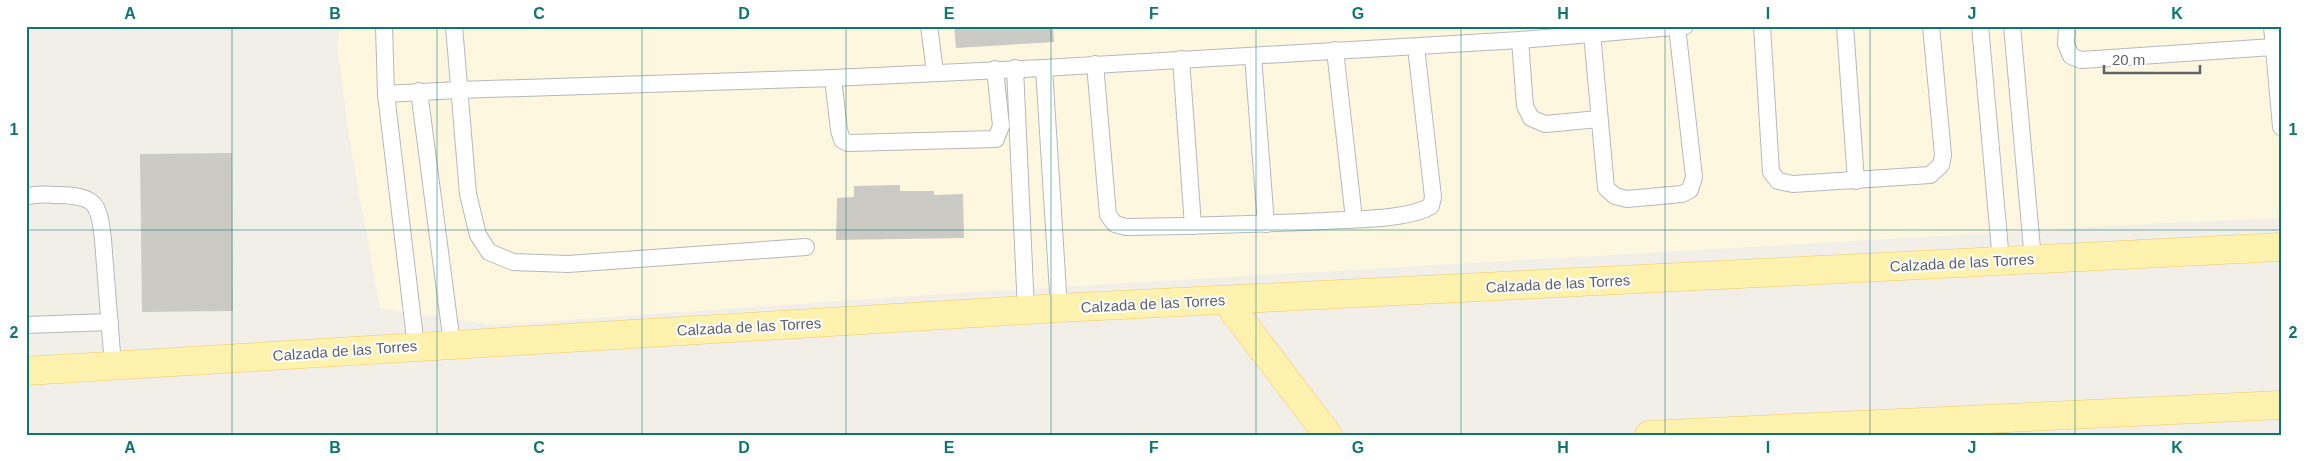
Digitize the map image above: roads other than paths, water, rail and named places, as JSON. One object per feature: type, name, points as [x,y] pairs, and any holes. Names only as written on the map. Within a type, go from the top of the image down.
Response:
[{"type":"main road","name":"Calzada de las Torres","points":[[26,371],[1059,308],[2281,246]]},
{"type":"main road","points":[[1226,301],[1328,435]]},
{"type":"main road","points":[[1649,435],[2281,405]]},
{"type":"lane","points":[[384,26],[386,94],[416,346]]},
{"type":"lane","points":[[454,26],[468,194],[478,235],[489,252],[513,262],[568,264],[806,247]]},
{"type":"lane","points":[[929,26],[935,72]]},
{"type":"lane","points":[[386,94],[419,91],[833,78],[1044,68],[1335,50],[1416,47],[1685,26]]},
{"type":"lane","points":[[1762,26],[1771,172],[1778,181],[1793,184],[1930,175],[1941,165],[1943,154],[1931,26]]},
{"type":"lane","points":[[1844,26],[1856,181]]},
{"type":"lane","points":[[1980,26],[2001,261]]},
{"type":"lane","points":[[2012,26],[2033,260]]},
{"type":"lane","points":[[2067,26],[2066,44],[2071,56],[2081,60],[2273,47]]},
{"type":"lane","points":[[2272,26],[2281,127]]},
{"type":"lane","points":[[1592,33],[1606,188],[1615,196],[1627,199],[1682,194],[1690,190],[1694,177],[1677,27]]},
{"type":"lane","points":[[1520,40],[1525,106],[1531,118],[1545,124],[1599,120]]},
{"type":"lane","points":[[1094,64],[1108,215],[1115,224],[1126,227],[1193,226],[1354,220],[1419,213],[1431,206],[1432,197],[1416,47]]},
{"type":"lane","points":[[1335,50],[1354,220]]},
{"type":"lane","points":[[1253,56],[1266,224]]},
{"type":"lane","points":[[1181,59],[1193,226]]},
{"type":"lane","points":[[1015,68],[1026,311]]},
{"type":"lane","points":[[1044,68],[1059,308]]},
{"type":"lane","points":[[833,78],[839,130],[842,140],[848,143],[996,139],[1001,126],[994,70]]},
{"type":"lane","points":[[419,91],[452,344]]},
{"type":"lane","points":[[26,196],[79,196],[90,199],[93,204],[101,224],[113,366]]},
{"type":"lane","points":[[26,325],[110,322]]}]
